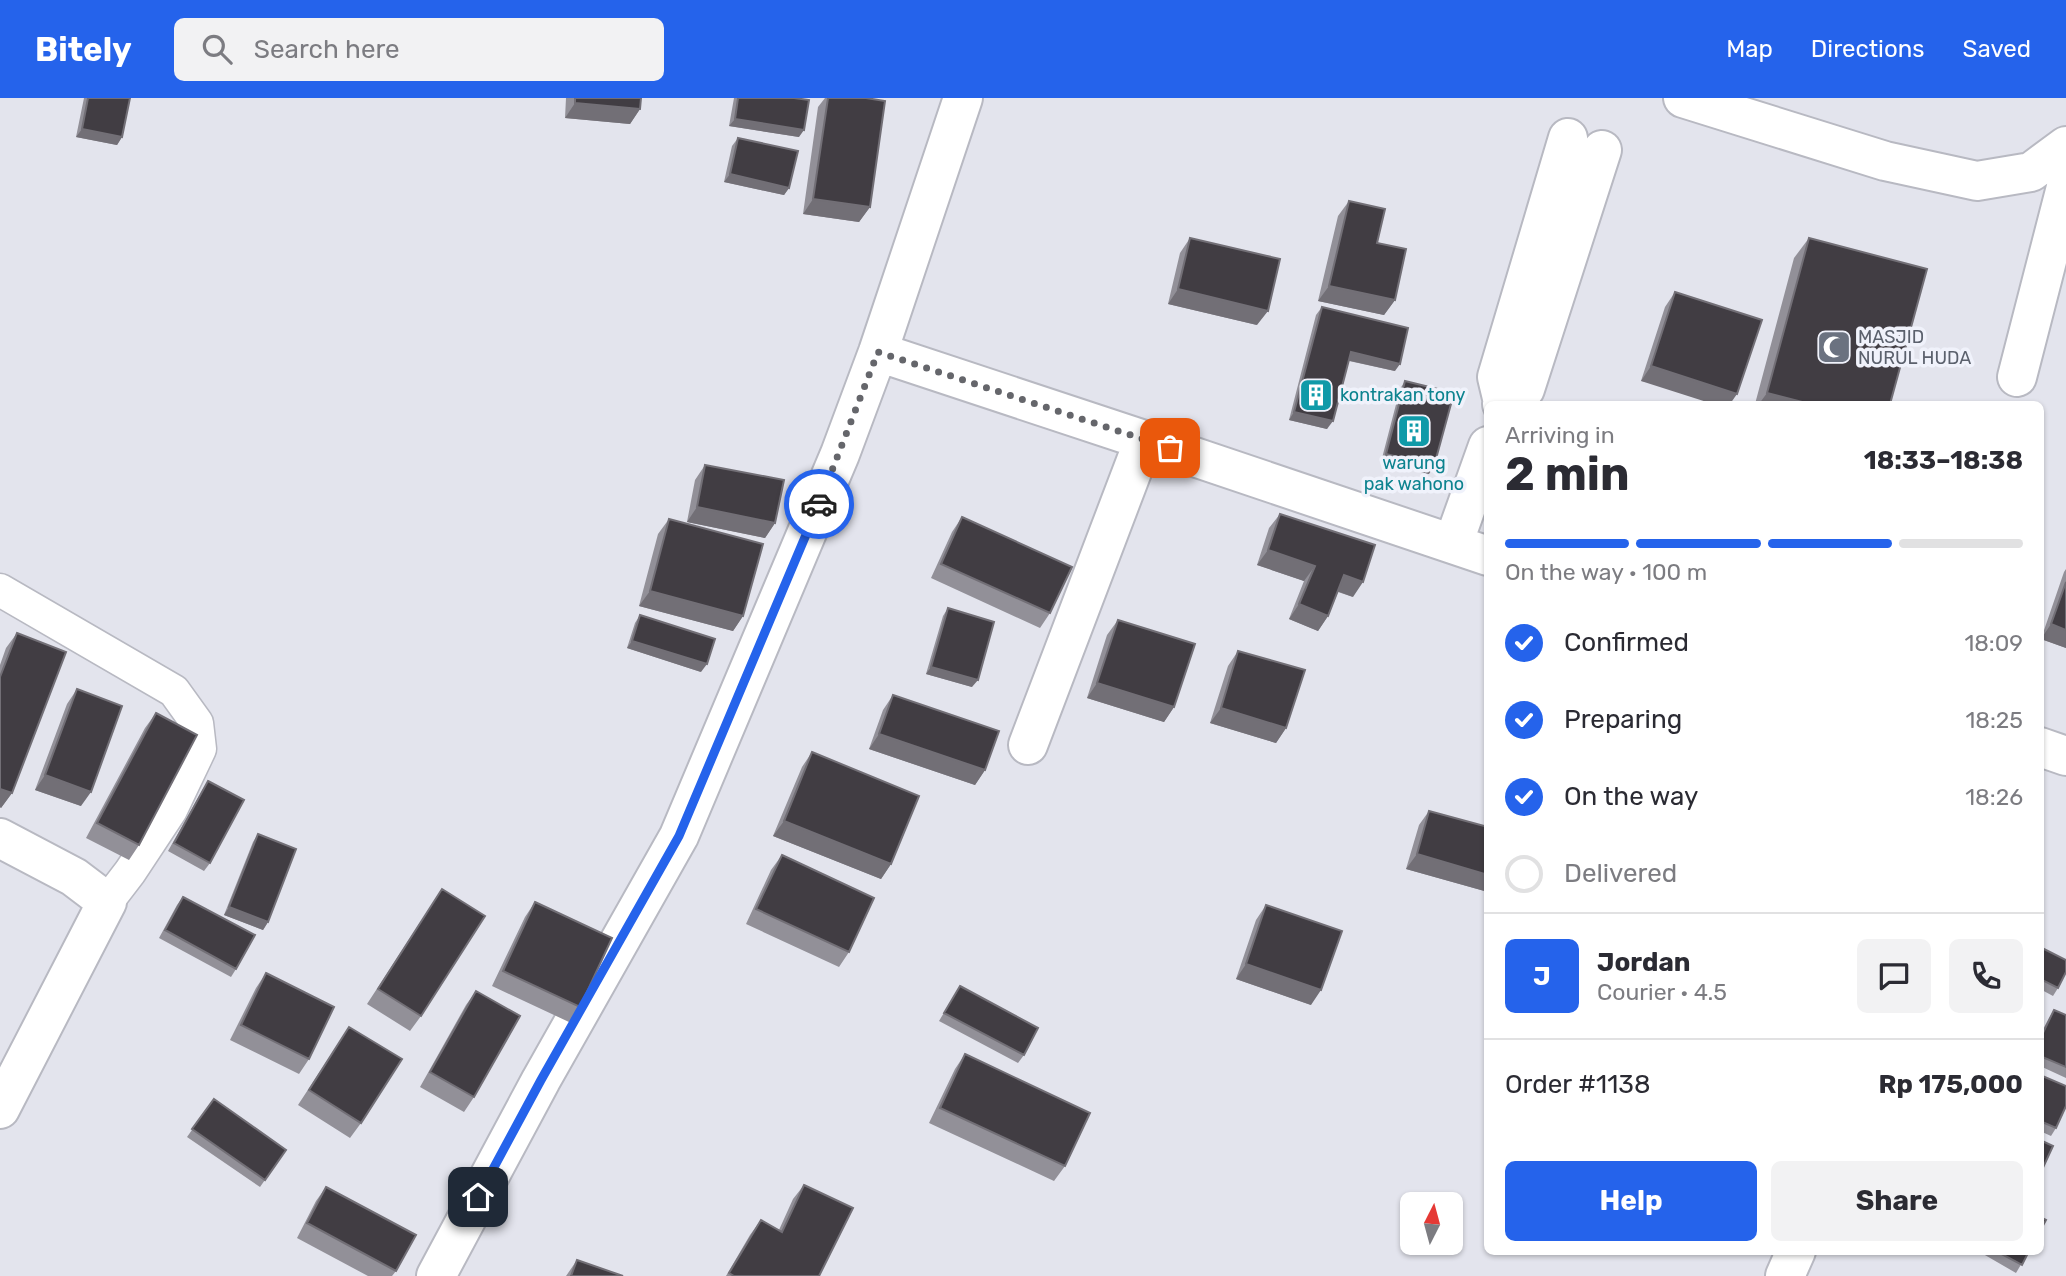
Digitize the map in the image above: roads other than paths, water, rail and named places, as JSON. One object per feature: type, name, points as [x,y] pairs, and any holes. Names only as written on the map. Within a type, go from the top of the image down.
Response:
[{"type":"street","points":[[436,1276],[541,1080],[679,836],[840,454],[878,352],[963,98]]},
{"type":"street","points":[[1683,98],[1885,162],[1978,181],[2031,172],[2066,146]]},
{"type":"street","points":[[1505,401],[1525,388],[1585,144]]},
{"type":"street","points":[[2017,377],[2066,187]]},
{"type":"street","points":[[878,352],[1470,550],[1484,469]]},
{"type":"street","points":[[1028,745],[1144,440]]},
{"type":"street","points":[[2044,748],[2066,756]]},
{"type":"street","points":[[0,838],[74,877],[107,902],[0,1109]]},
{"type":"street","points":[[1785,1276],[1794,1255]]},
{"type":"lane","points":[[0,590],[174,691],[197,723],[200,750],[171,810],[107,902]]},
{"type":"place","name":"MASJID NURUL HUDA","points":[[1834,347]]},
{"type":"place","name":"kontrakan tony","points":[[1316,395]]},
{"type":"place","name":"warung pak wahono","points":[[1414,431]]}]
